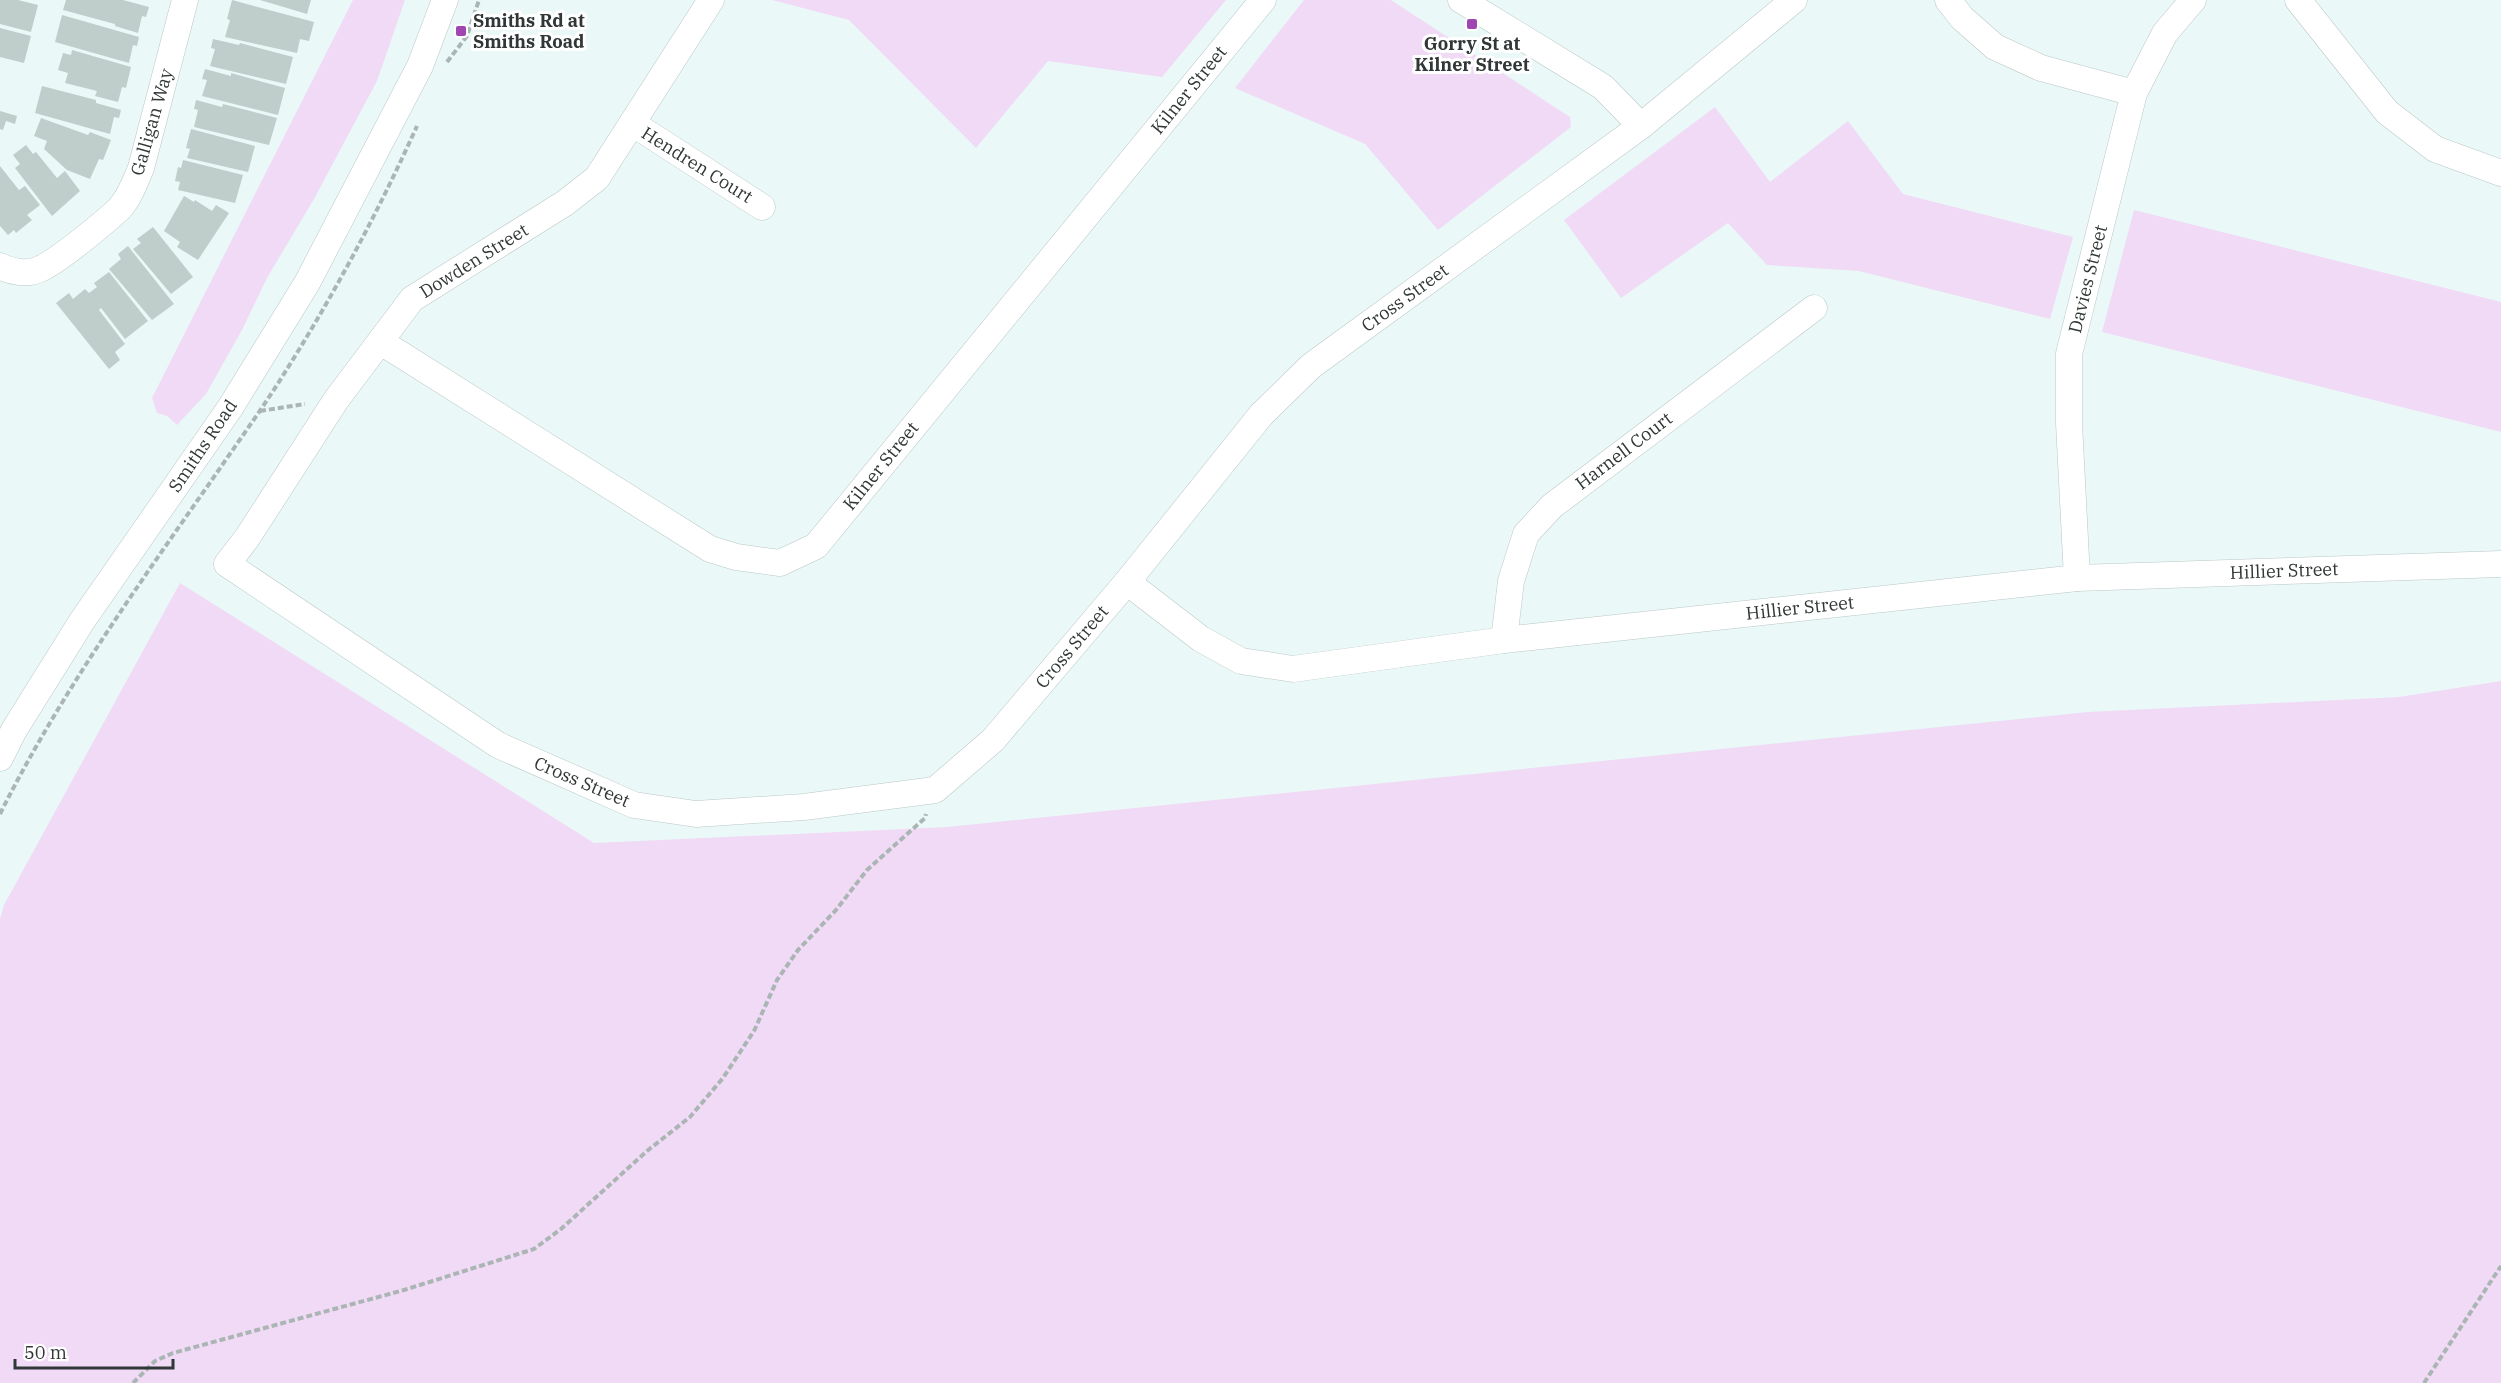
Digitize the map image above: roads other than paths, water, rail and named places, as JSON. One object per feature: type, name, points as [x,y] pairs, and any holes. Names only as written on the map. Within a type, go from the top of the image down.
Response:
[{"type":"street","name":"Galligan Way","points":[[0,266],[11,272],[39,270],[120,208],[133,188],[141,168],[186,0]]},
{"type":"street","name":"Smiths Road","points":[[389,124],[429,0]]},
{"type":"street","name":"Smiths Road","points":[[0,758],[14,730],[82,621],[230,408],[307,284],[420,66],[445,0]]},
{"type":"street","name":"Dowden Street","points":[[227,564],[336,400],[412,299],[565,203],[597,178],[711,0]]},
{"type":"street","name":"Kilner Street","points":[[381,342],[710,549],[736,557],[780,562],[816,546],[1263,0]]},
{"type":"street","points":[[1461,0],[1603,87],[1641,126]]},
{"type":"street","name":"Cross Street","points":[[227,564],[498,745],[634,805],[696,814],[804,807],[935,790],[993,740],[1127,582],[1261,415],[1311,366],[1641,126],[1794,0]]},
{"type":"street","points":[[1948,0],[1962,18],[1995,47],[2040,68],[2134,93]]},
{"type":"street","name":"Davies Street","points":[[2077,578],[2069,423],[2069,354],[2134,93],[2165,33],[2193,0]]},
{"type":"street","points":[[2298,0],[2388,112],[2435,149],[2501,173]]},
{"type":"street","name":"Hendren Court","points":[[632,123],[762,207]]},
{"type":"street","name":"Harnell Court","points":[[1504,640],[1511,581],[1527,534],[1552,506],[1814,308]]},
{"type":"street","name":"Hillier Street","points":[[1127,582],[1201,639],[1241,661],[1293,669],[1504,640],[2077,578],[2501,564]]},
{"type":"place","name":"Gorry St at Kilner Street","points":[[1472,24]]},
{"type":"place","name":"Smiths Rd at Smiths Road","points":[[461,31]]}]
